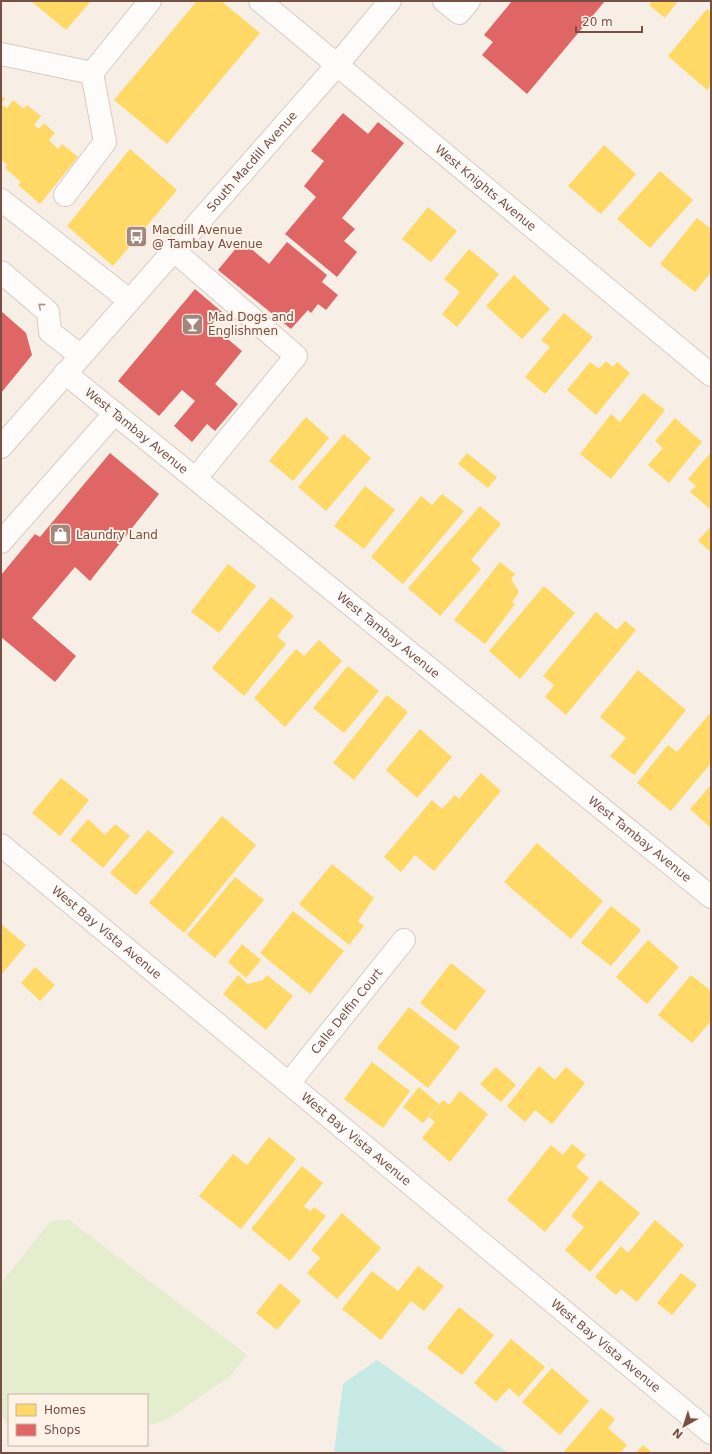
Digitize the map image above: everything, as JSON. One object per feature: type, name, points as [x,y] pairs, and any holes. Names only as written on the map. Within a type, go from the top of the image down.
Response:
[{"type":"street","points":[[65,195],[105,142],[92,73],[150,1]]},
{"type":"street","name":"West Knights Avenue","points":[[260,1],[711,374]]},
{"type":"street","name":"South Macdill Avenue","points":[[1,447],[337,65],[390,1]]},
{"type":"street","points":[[444,1],[459,13],[469,1]]},
{"type":"street","points":[[1,54],[92,73]]},
{"type":"street","points":[[3,206],[130,300]]},
{"type":"street","points":[[173,250],[296,356],[196,478]]},
{"type":"street","points":[[1,272],[48,312],[50,332],[80,356]]},
{"type":"street","name":"West Tambay Avenue","points":[[65,373],[711,897]]},
{"type":"street","points":[[1,542],[115,413]]},
{"type":"street","name":"West Bay Vista Avenue","points":[[1,845],[711,1433]]},
{"type":"street","name":"Calle Delfin Court","points":[[289,1083],[404,940]]},
{"type":"green space","points":[[69,1220],[247,1355],[229,1377],[168,1419],[148,1426],[148,1394],[8,1394],[8,1423],[1,1417],[1,1283],[51,1221]]},
{"type":"water","points":[[377,1360],[508,1453],[334,1453],[343,1384]]},
{"type":"building: Homes","points":[[31,1],[91,1],[66,30]]},
{"type":"building: Homes","points":[[197,1],[221,1],[260,33],[167,144],[114,100]]},
{"type":"building: Homes","points":[[652,1],[678,1],[665,18],[649,5]]},
{"type":"building: Homes","points":[[707,9],[711,12],[711,85],[707,90],[668,56]]},
{"type":"building: Homes","points":[[1,95],[5,99],[1,104]]},
{"type":"building: Homes","points":[[13,100],[24,109],[27,105],[41,116],[34,125],[39,129],[44,123],[55,133],[49,140],[58,149],[62,144],[78,157],[40,204],[18,185],[21,182],[5,168],[7,165],[1,159],[1,104],[7,108]]},
{"type":"building: Homes","points":[[604,145],[636,174],[601,214],[568,186]]},
{"type":"building: Homes","points":[[130,149],[177,190],[113,266],[67,226]]},
{"type":"building: Homes","points":[[660,171],[693,200],[650,248],[617,219]]},
{"type":"building: Homes","points":[[428,207],[457,231],[431,262],[402,239]]},
{"type":"building: Homes","points":[[697,218],[711,229],[711,272],[695,292],[660,264]]},
{"type":"building: Homes","points":[[469,249],[499,274],[457,327],[442,314],[460,292],[444,279]]},
{"type":"building: Homes","points":[[514,275],[550,309],[522,339],[486,306]]},
{"type":"building: Homes","points":[[564,313],[593,337],[545,394],[525,377],[550,347],[541,340]]},
{"type":"building: Homes","points":[[606,361],[613,367],[617,362],[630,373],[596,415],[567,390],[590,362],[599,369]]},
{"type":"building: Homes","points":[[643,393],[665,410],[611,479],[580,454],[611,414],[620,422]]},
{"type":"building: Homes","points":[[306,417],[329,438],[293,481],[269,461]]},
{"type":"building: Homes","points":[[675,418],[702,442],[669,483],[648,465],[663,448],[655,441]]},
{"type":"building: Homes","points":[[344,434],[371,458],[326,511],[298,487]]},
{"type":"building: Homes","points":[[711,452],[711,510],[690,492],[696,486],[688,479]]},
{"type":"building: Homes","points":[[467,453],[497,477],[488,488],[458,464]]},
{"type":"building: Homes","points":[[365,486],[395,510],[364,549],[334,526]]},
{"type":"building: Homes","points":[[442,494],[464,511],[403,584],[371,557],[421,496],[432,505]]},
{"type":"building: Homes","points":[[480,506],[501,524],[471,560],[481,569],[440,616],[408,588]]},
{"type":"building: Homes","points":[[711,526],[711,552],[698,541]]},
{"type":"building: Homes","points":[[500,562],[515,574],[511,579],[518,590],[518,594],[512,602],[515,604],[485,644],[454,620]]},
{"type":"building: Homes","points":[[228,564],[256,586],[219,633],[191,612]]},
{"type":"building: Homes","points":[[544,586],[575,613],[520,679],[489,651]]},
{"type":"building: Homes","points":[[271,597],[294,616],[277,636],[286,644],[244,696],[212,668]]},
{"type":"building: Homes","points":[[596,612],[617,630],[625,621],[636,630],[566,715],[545,697],[554,685],[543,676]]},
{"type":"building: Homes","points":[[319,640],[342,661],[285,727],[254,698],[296,649],[304,656]]},
{"type":"building: Homes","points":[[348,666],[379,691],[344,733],[313,708]]},
{"type":"building: Homes","points":[[638,670],[686,710],[634,775],[610,756],[626,738],[600,717]]},
{"type":"building: Homes","points":[[387,695],[408,712],[354,780],[333,763]]},
{"type":"building: Homes","points":[[711,712],[711,763],[671,811],[637,783],[668,745],[677,752]]},
{"type":"building: Homes","points":[[420,729],[452,757],[417,798],[386,770]]},
{"type":"building: Homes","points":[[481,773],[501,791],[434,871],[415,855],[401,872],[384,857],[432,800],[442,809],[455,795],[459,799]]},
{"type":"building: Homes","points":[[61,778],[89,800],[60,836],[32,813]]},
{"type":"building: Homes","points":[[711,785],[711,828],[690,809]]},
{"type":"building: Homes","points":[[222,816],[256,845],[184,933],[149,903]]},
{"type":"building: Homes","points":[[88,819],[105,835],[115,824],[130,836],[103,868],[70,840]]},
{"type":"building: Homes","points":[[148,830],[174,852],[136,895],[110,873]]},
{"type":"building: Homes","points":[[537,843],[603,901],[571,939],[504,882]]},
{"type":"building: Homes","points":[[332,864],[374,898],[358,921],[364,926],[349,945],[299,904]]},
{"type":"building: Homes","points":[[235,877],[264,900],[215,958],[187,935]]},
{"type":"building: Homes","points":[[611,906],[641,930],[611,966],[581,943]]},
{"type":"building: Homes","points":[[293,911],[344,951],[310,994],[260,953]]},
{"type":"building: Homes","points":[[1,924],[26,945],[1,975]]},
{"type":"building: Homes","points":[[648,940],[679,967],[647,1004],[616,977]]},
{"type":"building: Homes","points":[[242,944],[261,960],[246,978],[228,962]]},
{"type":"building: Homes","points":[[451,963],[486,991],[455,1031],[420,1003]]},
{"type":"building: Homes","points":[[35,967],[55,985],[40,1001],[21,983]]},
{"type":"building: Homes","points":[[238,975],[248,984],[263,980],[267,975],[293,996],[266,1030],[223,994]]},
{"type":"building: Homes","points":[[691,975],[711,991],[711,1021],[692,1043],[658,1015]]},
{"type":"building: Homes","points":[[409,1007],[460,1047],[428,1088],[377,1048]]},
{"type":"building: Homes","points":[[372,1062],[410,1091],[383,1128],[344,1099]]},
{"type":"building: Homes","points":[[539,1066],[555,1080],[566,1067],[585,1083],[552,1124],[535,1110],[525,1122],[507,1106]]},
{"type":"building: Homes","points":[[496,1067],[516,1085],[501,1102],[480,1084]]},
{"type":"building: Homes","points":[[419,1087],[439,1104],[423,1123],[403,1107]]},
{"type":"building: Homes","points":[[460,1091],[488,1114],[450,1162],[422,1138],[435,1122],[429,1117],[443,1100],[449,1105]]},
{"type":"building: Homes","points":[[269,1137],[296,1159],[241,1229],[199,1196],[233,1154],[247,1165]]},
{"type":"building: Homes","points":[[572,1144],[586,1155],[576,1167],[589,1178],[545,1232],[507,1200],[551,1145],[563,1155]]},
{"type":"building: Homes","points":[[302,1166],[323,1183],[304,1206],[310,1211],[314,1207],[326,1216],[290,1261],[251,1229]]},
{"type":"building: Homes","points":[[600,1180],[640,1213],[590,1272],[565,1250],[584,1227],[571,1216]]},
{"type":"building: Homes","points":[[342,1213],[381,1248],[337,1299],[307,1273],[320,1258],[311,1250]]},
{"type":"building: Homes","points":[[655,1220],[684,1245],[637,1302],[621,1289],[616,1295],[595,1277],[621,1246],[628,1253]]},
{"type":"building: Homes","points":[[418,1266],[444,1286],[424,1311],[411,1301],[381,1340],[342,1309],[372,1271],[398,1291]]},
{"type":"building: Homes","points":[[681,1273],[697,1285],[672,1315],[657,1303]]},
{"type":"building: Homes","points":[[280,1283],[301,1301],[277,1330],[256,1313]]},
{"type":"building: Homes","points":[[459,1307],[494,1335],[462,1375],[427,1348]]},
{"type":"building: Homes","points":[[511,1339],[545,1367],[519,1397],[509,1388],[496,1402],[474,1383]]},
{"type":"building: Homes","points":[[552,1368],[589,1401],[560,1435],[522,1402]]},
{"type":"building: Homes","points":[[601,1408],[615,1419],[608,1428],[627,1445],[620,1453],[563,1453]]},
{"type":"building: Homes","points":[[643,1445],[653,1453],[636,1453]]},
{"type":"building: Shops","points":[[512,1],[605,1],[527,94],[482,55],[493,42],[484,35]]},
{"type":"building: Shops","points":[[343,113],[368,134],[378,122],[404,143],[342,218],[355,229],[344,241],[357,252],[337,277],[285,234],[316,197],[304,186],[324,161],[311,151]]},
{"type":"building: Shops","points":[[242,241],[269,264],[287,242],[327,275],[322,282],[338,295],[326,310],[318,304],[311,313],[308,310],[291,329],[218,270]]},
{"type":"building: Shops","points":[[195,289],[222,312],[211,325],[242,351],[215,384],[238,404],[215,431],[207,424],[192,442],[174,426],[195,401],[182,390],[159,416],[118,381]]},
{"type":"building: Shops","points":[[1,311],[26,333],[32,355],[1,393]]},
{"type":"building: Shops","points":[[110,453],[159,494],[90,581],[75,567],[32,618],[76,656],[55,682],[1,637],[1,575],[35,534],[40,537]]},
{"type":"place","name":"Macdill Avenue @ Tambay Avenue","points":[[137,237]]},
{"type":"place","name":"Mad Dogs and Englishmen","points":[[192,324]]},
{"type":"place","name":"Laundry Land","points":[[60,535]]}]
